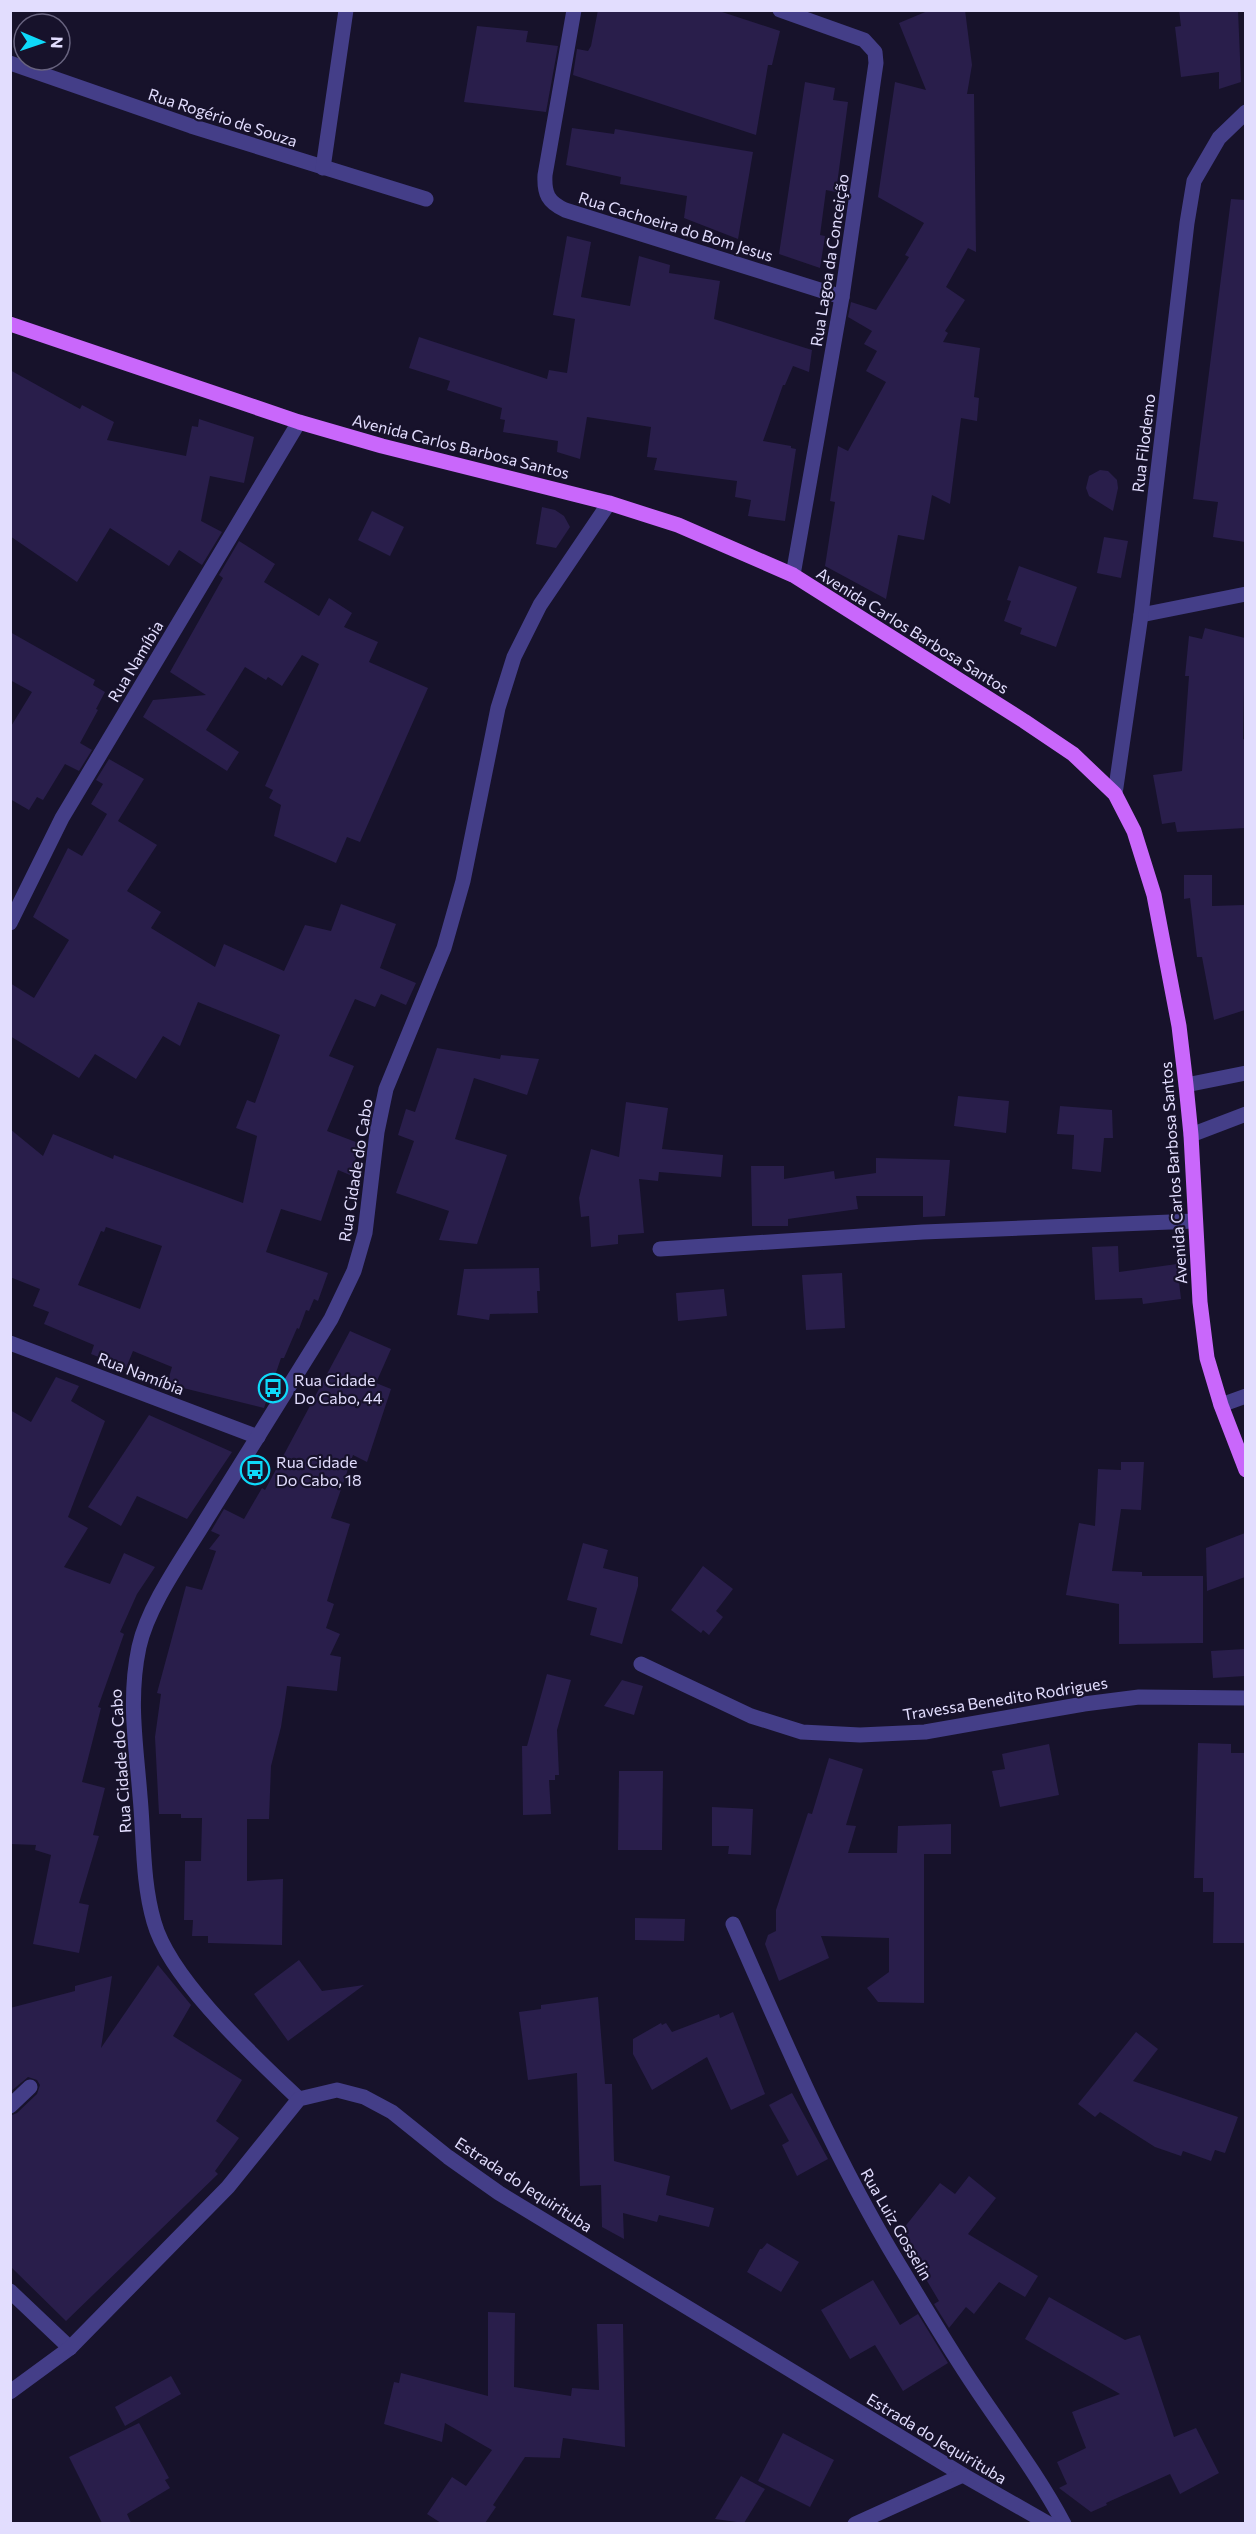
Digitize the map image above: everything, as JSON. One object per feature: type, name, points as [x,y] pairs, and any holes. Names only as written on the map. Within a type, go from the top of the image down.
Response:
[{"type":"main road","name":"Avenida Carlos Barbosa Santos","points":[[10,324],[299,422],[382,446],[609,503],[678,525],[793,575],[1073,754],[1115,794],[1134,831],[1154,895],[1179,1026],[1186,1085],[1207,1358],[1221,1405],[1245,1470]]},
{"type":"street","points":[[323,168],[346,10]]},
{"type":"street","name":"Rua Cachoeira do Bom Jesus","points":[[574,10],[545,176],[544,189],[554,205],[842,297]]},
{"type":"street","name":"Rua Lagoa da Conceição","points":[[780,10],[864,40],[874,52],[876,63],[842,297],[793,575]]},
{"type":"street","name":"Rua Rogério de Souza","points":[[10,63],[191,126],[426,199]]},
{"type":"street","name":"Rua Filodemo","points":[[1115,794],[1141,615],[1194,181],[1219,138],[1245,112]]},
{"type":"street","name":"Rua Namíbia","points":[[10,923],[62,818],[299,422]]},
{"type":"street","name":"Rua Cidade do Cabo","points":[[299,2099],[233,2034],[168,1954],[154,1923],[146,1882],[133,1729],[132,1689],[139,1644],[160,1594],[331,1319],[354,1271],[365,1233],[377,1132],[386,1089],[444,948],[463,881],[498,708],[514,657],[540,605],[609,503]]},
{"type":"street","points":[[1141,615],[1245,594]]},
{"type":"street","points":[[1186,1085],[1245,1073]]},
{"type":"street","points":[[1191,1135],[1245,1114]]},
{"type":"street","points":[[660,1249],[923,1232],[1195,1221]]},
{"type":"street","name":"Rua Namíbia","points":[[10,1343],[258,1437]]},
{"type":"street","points":[[1221,1405],[1245,1396]]},
{"type":"street","name":"Travessa Benedito Rodrigues","points":[[641,1664],[750,1716],[802,1732],[860,1735],[925,1732],[1084,1704],[1139,1697],[1245,1698]]},
{"type":"street","name":"Rua Luiz Gosselin","points":[[734,1924],[816,2112],[847,2174],[973,2384],[1050,2498],[1064,2523]]},
{"type":"street","points":[[10,2106],[30,2087]]},
{"type":"street","name":"Estrada do Jequirituba","points":[[299,2099],[337,2090],[364,2097],[393,2112],[448,2157],[499,2193],[963,2475],[1049,2523]]},
{"type":"street","points":[[10,2392],[70,2348],[228,2187],[299,2099]]},
{"type":"street","points":[[10,2290],[70,2348]]},
{"type":"street","points":[[855,2523],[963,2475]]},
{"type":"building","points":[[598,10],[716,10],[780,31],[772,65],[768,65],[756,135],[573,75],[577,49],[588,51],[591,46]]},
{"type":"building","points":[[930,10],[965,10],[972,65],[967,94],[974,94],[976,252],[968,248],[946,287],[965,300],[945,331],[948,333],[943,342],[980,348],[974,397],[979,398],[977,421],[961,418],[950,504],[932,495],[924,540],[898,535],[886,599],[825,566],[835,502],[830,501],[838,446],[848,451],[886,382],[866,371],[877,351],[864,344],[872,331],[848,317],[851,302],[876,310],[909,257],[905,255],[924,223],[878,197],[895,82],[926,90],[899,23]]},
{"type":"building","points":[[1179,10],[1238,10],[1241,82],[1219,89],[1219,72],[1181,77],[1175,27],[1181,26]]},
{"type":"building","points":[[477,26],[528,31],[526,42],[558,46],[546,112],[464,102]]},
{"type":"building","points":[[805,82],[835,88],[833,100],[848,102],[836,192],[826,190],[820,235],[825,236],[820,268],[779,254]]},
{"type":"building","points":[[572,128],[614,134],[615,129],[753,152],[738,239],[684,218],[687,196],[620,184],[621,177],[566,165]]},
{"type":"building","points":[[1231,199],[1245,200],[1245,542],[1213,537],[1218,502],[1193,499]]},
{"type":"building","points":[[567,236],[591,242],[581,297],[630,306],[639,256],[670,265],[669,273],[720,281],[714,319],[812,350],[809,372],[793,366],[783,385],[763,441],[796,449],[785,521],[748,516],[751,500],[735,497],[737,481],[654,470],[657,458],[647,457],[651,427],[587,417],[580,459],[557,452],[558,441],[503,432],[505,420],[500,419],[502,408],[447,390],[450,381],[409,368],[419,337],[547,379],[549,370],[567,373],[575,319],[553,315]]},
{"type":"building","points":[[10,370],[80,409],[82,405],[114,422],[107,440],[186,456],[192,426],[198,427],[199,419],[254,437],[244,483],[210,476],[201,521],[222,532],[202,565],[179,550],[169,566],[110,528],[77,582],[10,536]]},
{"type":"building","points":[[1100,470],[1108,471],[1117,480],[1118,488],[1113,511],[1089,496],[1086,488],[1089,476]]},
{"type":"building","points":[[542,507],[555,510],[564,516],[570,527],[556,548],[536,544]]},
{"type":"building","points":[[372,511],[404,527],[390,556],[358,540]]},
{"type":"building","points":[[1104,537],[1128,541],[1121,578],[1097,573]]},
{"type":"building","points":[[239,541],[275,564],[264,582],[319,616],[329,598],[352,613],[344,627],[378,642],[369,662],[428,688],[360,842],[347,837],[336,863],[274,836],[281,805],[269,798],[273,790],[265,786],[319,664],[302,655],[282,686],[268,677],[266,680],[245,667],[206,730],[239,752],[227,771],[143,717],[153,700],[206,695],[170,672],[223,578],[219,575]]},
{"type":"building","points":[[1019,566],[1077,587],[1056,647],[1020,634],[1022,628],[1004,621],[1011,601],[1007,600]]},
{"type":"building","points":[[1205,628],[1245,638],[1243,739],[1245,740],[1245,828],[1177,832],[1175,822],[1162,824],[1153,775],[1182,771],[1189,676],[1185,676],[1189,636],[1202,639]]},
{"type":"building","points":[[10,632],[95,680],[93,685],[105,692],[80,743],[92,750],[79,771],[65,764],[43,800],[37,797],[29,810],[10,799],[10,728],[32,692],[10,680]]},
{"type":"building","points":[[109,759],[144,779],[118,821],[157,845],[127,891],[161,912],[151,928],[215,967],[224,944],[284,971],[305,925],[331,931],[341,904],[396,924],[380,968],[416,983],[406,1005],[381,994],[375,1007],[355,999],[329,1056],[354,1066],[327,1131],[361,1144],[350,1175],[338,1170],[321,1221],[281,1209],[266,1252],[328,1273],[318,1301],[314,1299],[309,1311],[306,1310],[284,1358],[281,1358],[264,1408],[167,1384],[172,1367],[133,1351],[126,1368],[91,1354],[94,1345],[44,1324],[49,1312],[33,1306],[40,1289],[10,1277],[10,1129],[43,1156],[53,1134],[113,1159],[114,1155],[243,1203],[257,1136],[236,1128],[247,1100],[255,1103],[280,1035],[198,1002],[180,1046],[163,1036],[136,1079],[95,1054],[79,1078],[10,1036],[10,983],[34,998],[69,940],[33,917],[68,848],[82,856],[107,814],[91,804],[103,784],[96,780]],"holes":[[[106,1227],[162,1246],[140,1309],[78,1285],[101,1231],[104,1232]]]},
{"type":"building","points":[[1184,875],[1212,875],[1212,906],[1245,905],[1245,1010],[1214,1020],[1202,957],[1197,957],[1190,898],[1184,899]]},
{"type":"building","points":[[437,1048],[500,1059],[501,1055],[539,1059],[527,1095],[474,1078],[455,1139],[507,1155],[477,1244],[439,1240],[449,1211],[396,1193],[414,1141],[398,1135],[406,1109],[415,1112]]},
{"type":"building","points":[[958,1096],[1009,1101],[1006,1133],[954,1126]]},
{"type":"building","points":[[626,1102],[668,1108],[662,1149],[723,1155],[721,1177],[659,1172],[658,1181],[639,1179],[644,1233],[618,1235],[618,1244],[591,1247],[589,1216],[581,1217],[579,1198],[591,1149],[619,1157]]},
{"type":"building","points":[[1060,1106],[1112,1110],[1113,1138],[1104,1138],[1101,1172],[1072,1169],[1074,1135],[1057,1134]]},
{"type":"building","points":[[876,1158],[950,1160],[945,1216],[923,1217],[923,1196],[856,1196],[858,1209],[788,1219],[788,1226],[752,1226],[751,1166],[784,1166],[784,1179],[834,1171],[835,1179],[876,1173]]},
{"type":"building","points":[[1118,1246],[1119,1272],[1177,1264],[1181,1299],[1143,1304],[1142,1298],[1095,1300],[1092,1247]]},
{"type":"building","points":[[539,1268],[538,1313],[490,1314],[489,1320],[457,1315],[464,1269]]},
{"type":"building","points":[[842,1273],[845,1328],[806,1330],[802,1275]]},
{"type":"building","points":[[724,1289],[727,1316],[678,1321],[676,1293]]},
{"type":"building","points":[[350,1331],[391,1349],[376,1383],[391,1389],[367,1462],[353,1455],[331,1518],[350,1524],[327,1601],[334,1604],[326,1628],[340,1634],[330,1655],[341,1657],[337,1691],[287,1686],[281,1727],[271,1766],[269,1819],[247,1819],[247,1881],[283,1879],[282,1945],[208,1943],[208,1936],[192,1936],[193,1920],[184,1920],[185,1861],[201,1861],[202,1818],[181,1818],[181,1814],[159,1814],[155,1737],[161,1694],[157,1693],[186,1586],[202,1590],[216,1551],[209,1549],[220,1535],[211,1531],[224,1509],[244,1519],[262,1488],[265,1490]]},
{"type":"building","points":[[56,1377],[79,1386],[71,1401],[105,1421],[68,1517],[88,1528],[64,1567],[110,1584],[124,1553],[155,1567],[137,1594],[120,1632],[124,1634],[98,1707],[101,1708],[82,1782],[105,1788],[93,1835],[99,1836],[79,1903],[89,1905],[79,1953],[33,1944],[51,1855],[35,1850],[36,1845],[10,1844],[10,1410],[31,1422]]},
{"type":"building","points":[[149,1415],[232,1452],[187,1519],[137,1496],[121,1526],[88,1507]]},
{"type":"building","points":[[1121,1462],[1144,1462],[1141,1510],[1121,1509],[1112,1571],[1142,1572],[1142,1576],[1203,1576],[1203,1643],[1119,1644],[1119,1604],[1066,1595],[1079,1523],[1095,1526],[1098,1469],[1121,1470]]},
{"type":"building","points":[[1245,1533],[1245,1577],[1207,1591],[1206,1548]]},
{"type":"building","points":[[583,1543],[608,1550],[603,1568],[638,1577],[638,1586],[622,1644],[590,1635],[597,1608],[567,1600]]},
{"type":"building","points":[[703,1566],[733,1589],[716,1611],[723,1617],[709,1635],[703,1630],[701,1633],[671,1610]]},
{"type":"building","points":[[1245,1649],[1245,1676],[1213,1678],[1211,1651]]},
{"type":"building","points":[[547,1674],[571,1680],[557,1730],[559,1775],[555,1775],[555,1780],[549,1780],[551,1814],[523,1815],[522,1746],[527,1746]]},
{"type":"building","points":[[622,1680],[643,1686],[634,1715],[604,1706]]},
{"type":"building","points":[[1198,1743],[1231,1744],[1231,1753],[1245,1753],[1245,1943],[1213,1943],[1214,1892],[1203,1892],[1203,1878],[1194,1878]]},
{"type":"building","points":[[1049,1744],[1059,1795],[1000,1807],[992,1771],[1005,1769],[1002,1754]]},
{"type":"building","points":[[829,1758],[863,1769],[846,1825],[856,1826],[848,1853],[897,1853],[898,1826],[951,1824],[951,1854],[924,1854],[924,2003],[878,2002],[867,1988],[889,1972],[889,1938],[821,1936],[829,1958],[779,1981],[765,1944],[768,1935],[776,1931],[776,1910],[808,1813],[812,1814]]},
{"type":"building","points":[[619,1771],[663,1771],[662,1850],[618,1850]]},
{"type":"building","points":[[712,1807],[753,1809],[751,1855],[728,1854],[729,1846],[712,1846]]},
{"type":"building","points":[[635,1918],[685,1919],[684,1941],[635,1940]]},
{"type":"building","points":[[299,1960],[322,1991],[364,1985],[288,2041],[254,1994]]},
{"type":"building","points":[[158,1965],[191,2005],[173,2036],[242,2080],[216,2121],[239,2138],[215,2171],[218,2174],[66,2321],[10,2266],[10,2116],[17,2113],[37,2094],[40,2085],[37,2080],[28,2077],[10,2092],[10,2008],[75,1991],[75,1986],[112,1976],[101,2048]]},
{"type":"building","points":[[598,1997],[605,2084],[612,2084],[614,2161],[670,2176],[666,2195],[714,2208],[709,2227],[659,2215],[657,2222],[623,2213],[624,2239],[602,2227],[601,2185],[580,2186],[577,2073],[528,2080],[519,2012],[541,2009],[541,2005]]},
{"type":"building","points":[[733,2012],[765,2094],[731,2110],[707,2057],[652,2090],[633,2054],[633,2039],[661,2023],[662,2025],[666,2023],[672,2032],[719,2014],[720,2018]]},
{"type":"building","points":[[1136,2032],[1158,2049],[1133,2081],[1238,2117],[1225,2153],[1215,2150],[1211,2161],[1183,2151],[1181,2156],[1155,2147],[1100,2112],[1095,2117],[1078,2104]]},
{"type":"building","points":[[792,2093],[828,2159],[797,2176],[782,2145],[789,2141],[769,2105]]},
{"type":"building","points":[[969,2176],[996,2198],[968,2234],[1038,2276],[1025,2297],[999,2282],[974,2314],[966,2307],[949,2328],[934,2304],[939,2301],[899,2234],[940,2183],[955,2194]]},
{"type":"building","points":[[767,2243],[799,2262],[781,2292],[747,2272],[760,2249]]},
{"type":"building","points":[[873,2280],[900,2325],[918,2314],[948,2363],[903,2391],[875,2345],[850,2359],[821,2310]]},
{"type":"building","points":[[1049,2297],[1125,2340],[1140,2335],[1174,2437],[1196,2428],[1219,2473],[1180,2494],[1170,2474],[1091,2512],[1059,2488],[1067,2484],[1057,2462],[1086,2448],[1072,2412],[1120,2394],[1025,2339]]},
{"type":"building","points":[[488,2312],[515,2313],[514,2387],[571,2396],[572,2388],[599,2390],[597,2324],[623,2324],[625,2447],[563,2438],[560,2458],[525,2457],[493,2505],[496,2507],[485,2523],[441,2523],[427,2514],[452,2477],[466,2486],[492,2450],[445,2423],[442,2442],[384,2424],[394,2382],[399,2383],[401,2373],[488,2396]]},
{"type":"building","points":[[171,2376],[181,2394],[125,2426],[115,2407]]},
{"type":"building","points":[[139,2423],[169,2478],[165,2480],[170,2488],[127,2514],[131,2523],[102,2523],[69,2457]]},
{"type":"building","points":[[783,2433],[834,2460],[810,2507],[758,2481]]},
{"type":"building","points":[[741,2476],[765,2489],[744,2523],[715,2519]]},
{"type":"place","name":"Rua Cidade Do Cabo, 44","points":[[273,1388]]},
{"type":"place","name":"Rua Cidade Do Cabo, 18","points":[[255,1470]]}]
